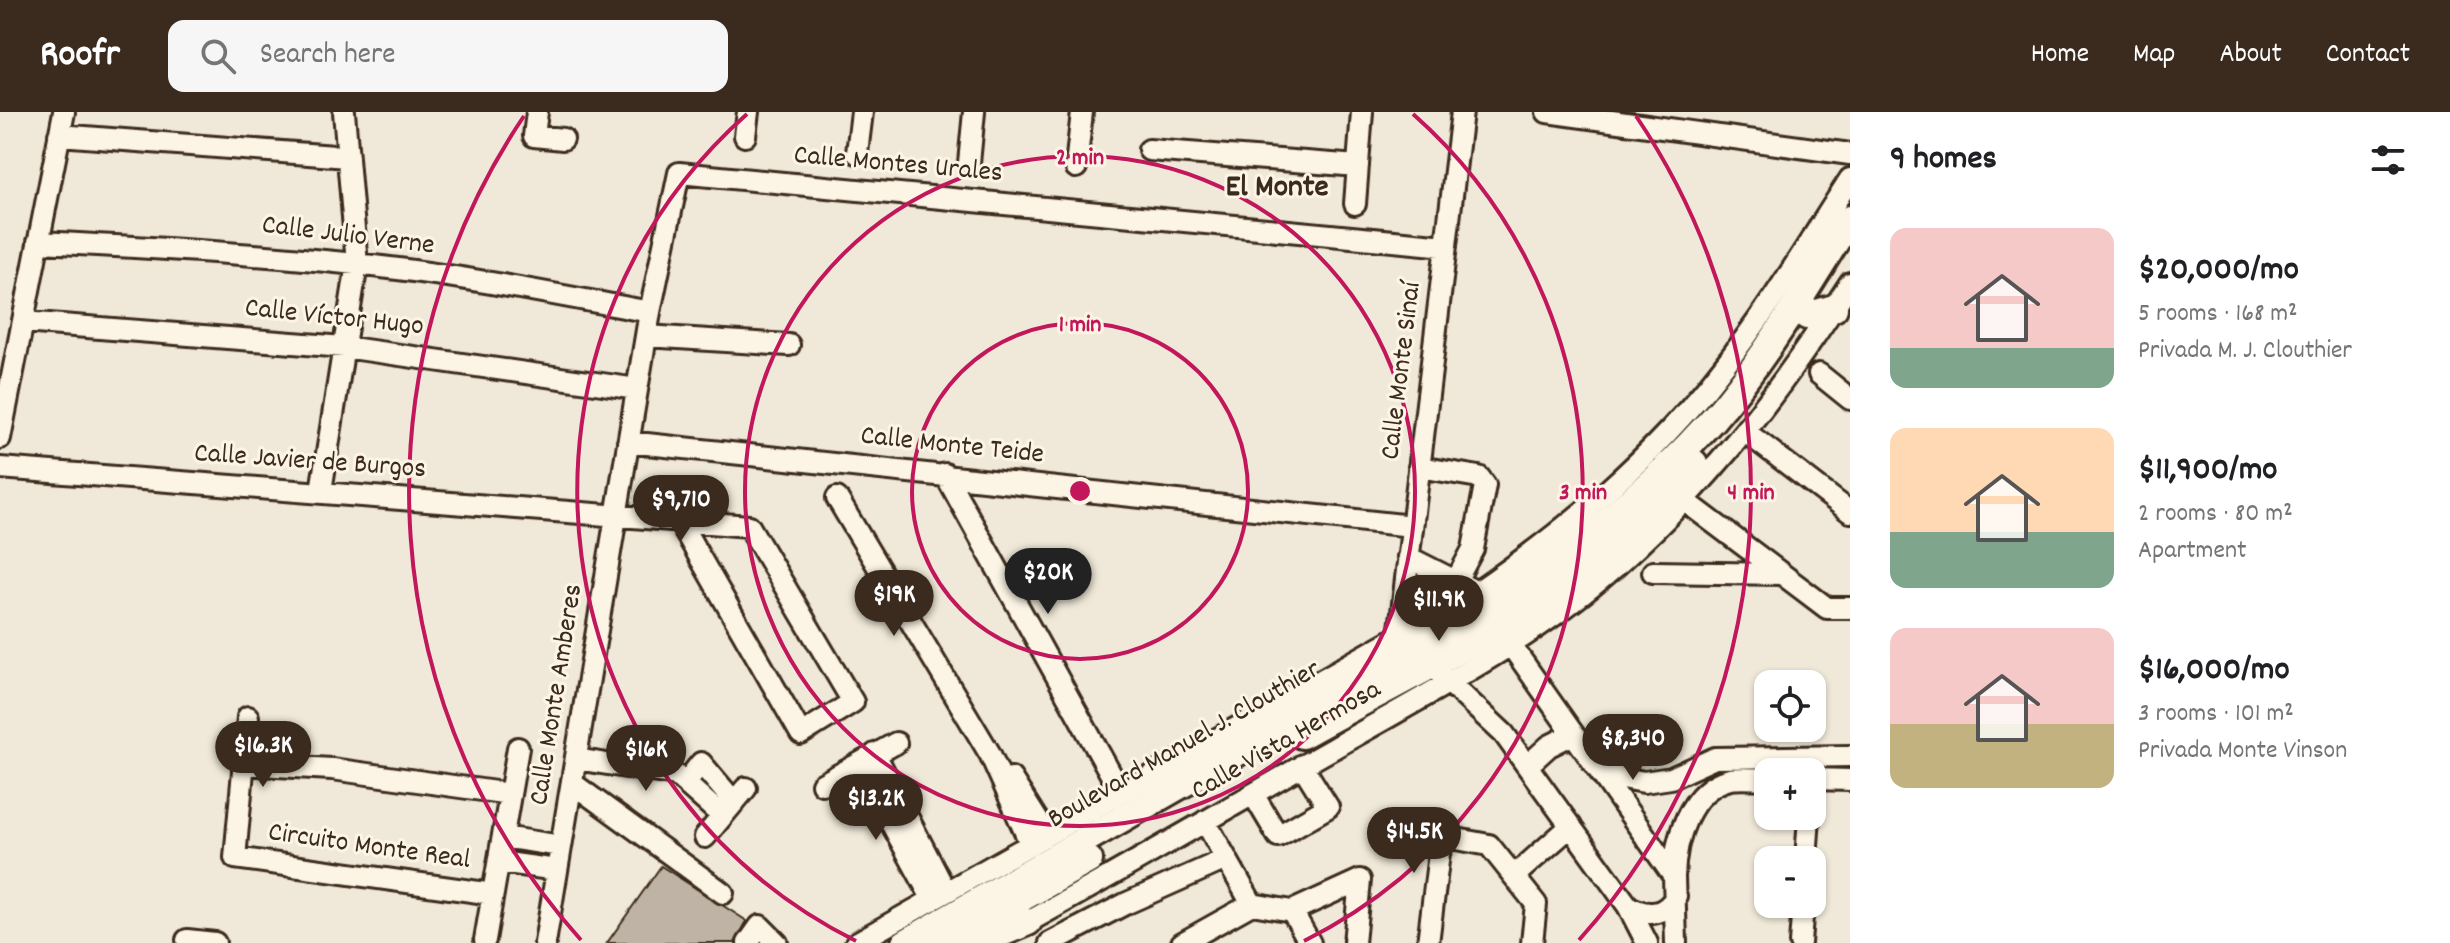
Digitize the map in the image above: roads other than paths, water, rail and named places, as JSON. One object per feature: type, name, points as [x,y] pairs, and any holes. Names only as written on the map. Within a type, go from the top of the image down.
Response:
[{"type":"main road","name":"Boulevard Manuel J. Clouthier","points":[[905,943],[1162,798],[1493,618],[1644,491],[1713,419],[1773,340],[1797,297],[1850,219]]},
{"type":"main road","name":"Boulevard Manuel J. Clouthier","points":[[1797,297],[1850,249]]},
{"type":"main road","points":[[1797,297],[1834,308]]},
{"type":"main road","name":"Boulevard Manuel J. Clouthier","points":[[942,943],[1304,733],[1422,658]]},
{"type":"main road","points":[[978,943],[1035,918]]},
{"type":"street","points":[[0,438],[64,112]]},
{"type":"street","points":[[321,491],[357,264],[344,112]]},
{"type":"street","points":[[537,112],[534,136],[563,139]]},
{"type":"street","points":[[745,136],[748,112]]},
{"type":"street","points":[[857,153],[862,112]]},
{"type":"street","points":[[969,163],[974,112]]},
{"type":"street","points":[[1076,167],[1082,112]]},
{"type":"street","points":[[1355,204],[1362,112]]},
{"type":"street","name":"Calle Monte Sinaí","points":[[1422,658],[1408,557],[1462,112]]},
{"type":"street","points":[[1547,112],[1850,154]]},
{"type":"street","points":[[59,135],[348,157]]},
{"type":"street","points":[[1149,150],[1358,166]]},
{"type":"street","name":"Calle Montes Urales","points":[[679,173],[1446,246]]},
{"type":"street","name":"Calle Monte Amberes","points":[[545,943],[650,312],[679,173]]},
{"type":"street","points":[[1797,297],[1850,179]]},
{"type":"street","name":"Calle Julio Verne","points":[[38,242],[198,249],[357,264],[504,285],[650,312]]},
{"type":"street","name":"Calle Vista Hermosa","points":[[989,943],[1302,765],[1422,658],[1493,618],[1613,568],[1685,501],[1747,433],[1850,283]]},
{"type":"street","name":"Calle Víctor Hugo","points":[[23,322],[344,347],[637,389]]},
{"type":"street","points":[[646,336],[789,345]]},
{"type":"street","points":[[1819,374],[1850,399]]},
{"type":"street","points":[[1747,433],[1850,512]]},
{"type":"street","name":"Calle Monte Teide","points":[[628,442],[1412,526]]},
{"type":"street","points":[[1419,467],[1479,477],[1485,485],[1473,549],[1456,581]]},
{"type":"street","name":"Calle Javier de Burgos","points":[[0,468],[749,526],[853,702],[801,734],[679,521]]},
{"type":"street","points":[[945,474],[1114,780]]},
{"type":"street","points":[[837,498],[1039,840]]},
{"type":"street","points":[[1685,501],[1827,608],[1850,608]]},
{"type":"street","points":[[1408,557],[1456,581],[1493,618],[1675,886],[1672,904],[1655,913],[1641,913],[1628,906]]},
{"type":"street","points":[[1653,572],[1782,574]]},
{"type":"street","points":[[856,943],[1039,840],[1422,658],[1494,724],[1628,906],[1647,943]]},
{"type":"street","name":"Circuito Monte Real","points":[[248,717],[235,858],[493,894]]},
{"type":"street","points":[[1527,766],[1549,746],[1573,734]]},
{"type":"street","points":[[822,784],[896,743]]},
{"type":"street","name":"Circuito Monte Real","points":[[485,940],[518,748]]},
{"type":"street","points":[[1594,764],[1618,777],[1644,782],[1671,778],[1715,758],[1850,756]]},
{"type":"street","points":[[576,759],[676,775],[685,783],[701,763],[734,802],[705,837]]},
{"type":"street","points":[[867,759],[940,896]]},
{"type":"street","points":[[243,764],[376,774],[510,794]]},
{"type":"street","points":[[1253,794],[1278,836],[1328,807],[1302,765]]},
{"type":"street","points":[[1676,943],[1675,847],[1685,819],[1703,796],[1728,779],[1754,779]]},
{"type":"street","points":[[1826,779],[1850,780]]},
{"type":"street","points":[[572,783],[723,893]]},
{"type":"street","points":[[1205,821],[1252,904]]},
{"type":"street","points":[[1514,876],[1571,826]]},
{"type":"street","name":"Circuito Monte Real","points":[[503,837],[561,846]]},
{"type":"street","points":[[1428,943],[1443,843],[1451,838],[1489,845],[1536,904],[1532,943]]},
{"type":"street","points":[[1035,918],[1055,942],[1125,904],[1226,859]]},
{"type":"street","name":"Circuito Monte Real","points":[[499,862],[557,870]]},
{"type":"street","points":[[1182,943],[1252,904],[1292,911],[1360,880],[1354,943]]},
{"type":"street","points":[[1292,911],[1310,943]]},
{"type":"street","points":[[1800,943],[1802,918]]},
{"type":"street","points":[[748,943],[760,926],[777,943]]},
{"type":"street","points":[[187,940],[215,943]]},
{"type":"district","name":"El Monte","points":[[1277,189]]}]
